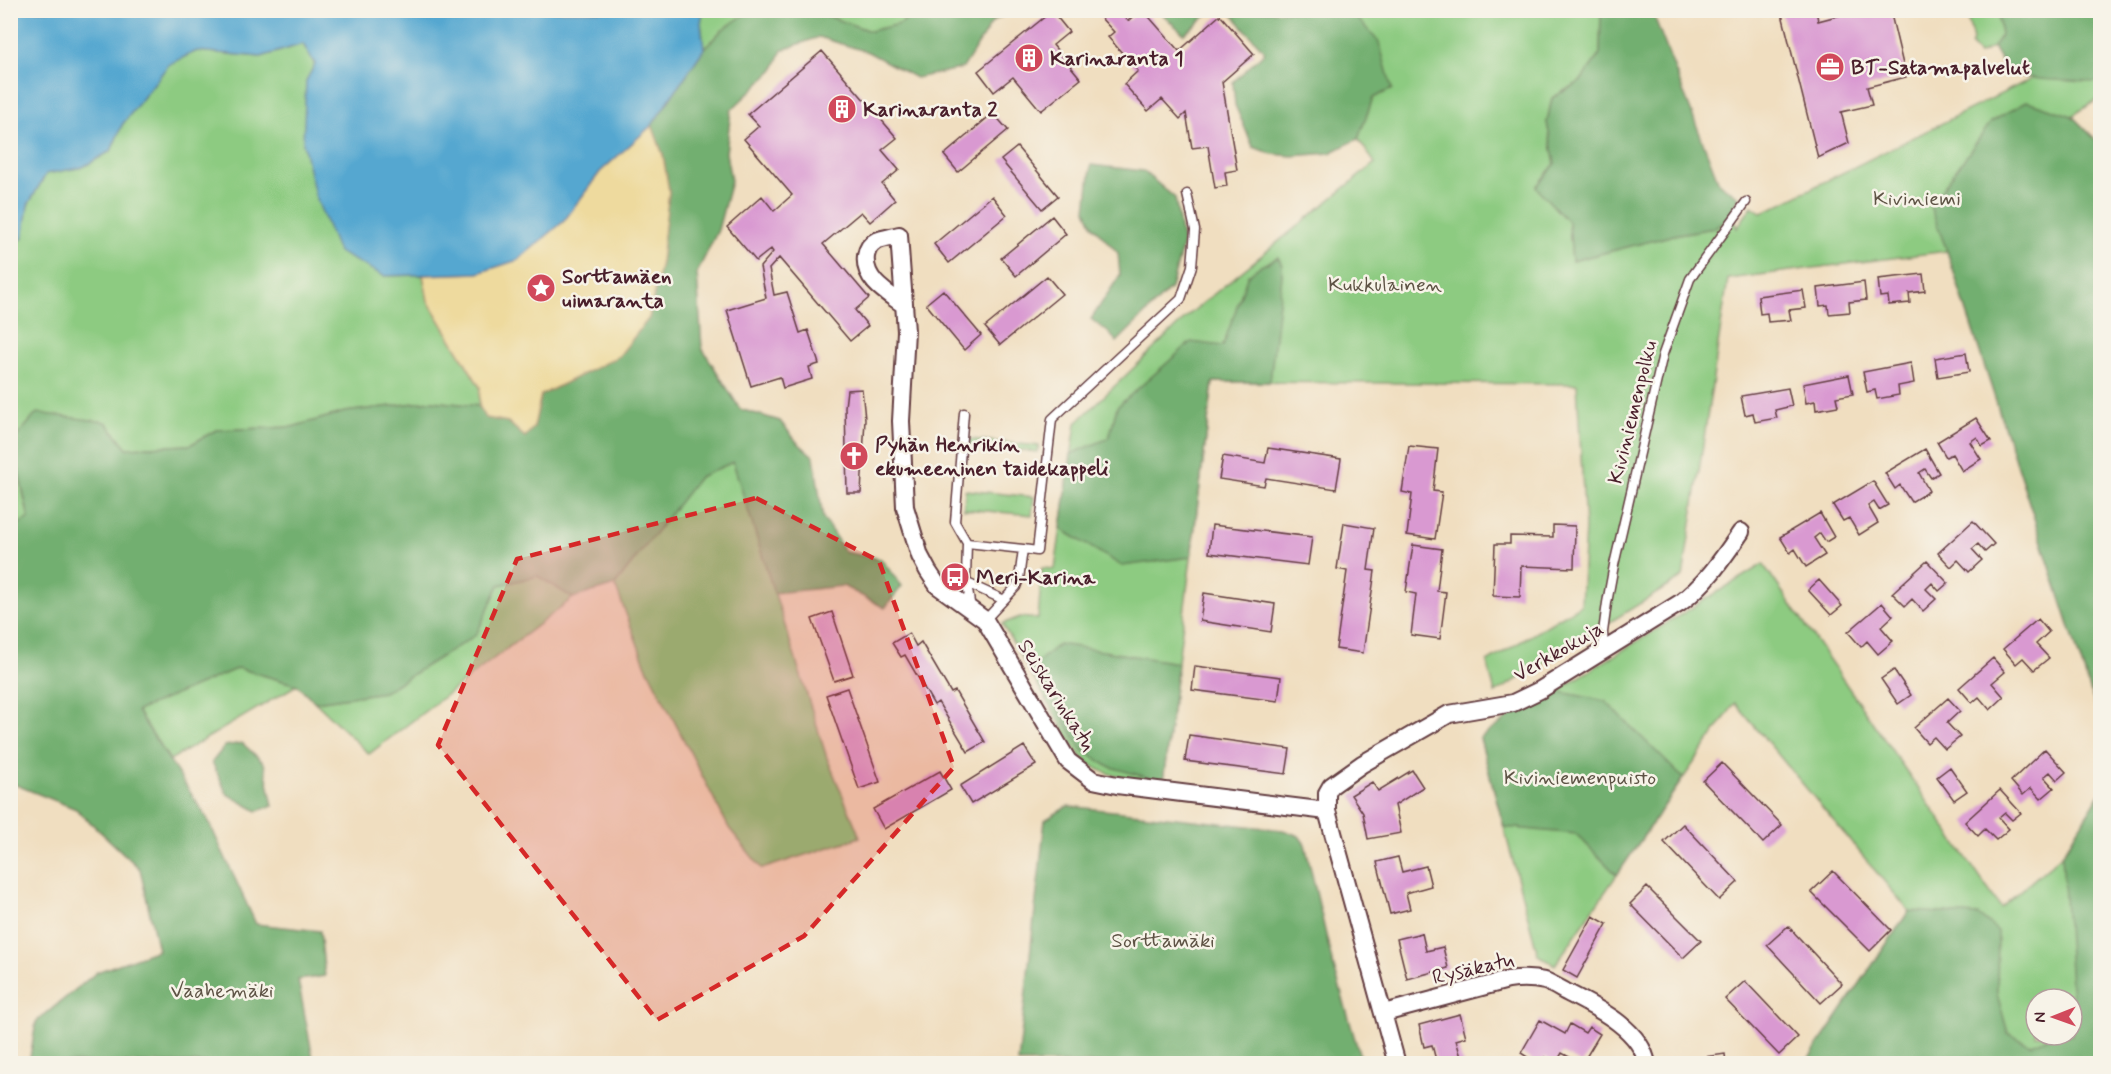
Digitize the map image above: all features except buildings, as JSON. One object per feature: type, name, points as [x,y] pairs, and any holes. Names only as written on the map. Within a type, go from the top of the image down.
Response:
[{"type":"street","name":"Seiskarinkatu","points":[[904,305],[906,331],[900,421],[905,507],[920,556],[938,586],[985,620],[1068,761],[1079,772],[1093,780],[1117,785],[1327,811]]},
{"type":"street","name":"Verkkokuja","points":[[1327,811],[1327,793],[1331,786],[1374,757],[1449,714],[1513,703],[1540,690],[1680,603],[1697,590],[1712,573],[1741,532]]},
{"type":"street","points":[[1327,811],[1397,1064]]},
{"type":"street","name":"Rysäkatu","points":[[1384,1013],[1524,977],[1547,982],[1598,1008],[1628,1031],[1641,1047],[1647,1064]]},
{"type":"lane","points":[[967,543],[1037,551],[1052,419],[1182,299],[1192,266],[1195,230],[1187,194]]},
{"type":"lane","name":"Kiviniemenpolku","points":[[1604,650],[1603,633],[1610,584],[1663,354],[1690,279],[1746,202]]},
{"type":"lane","points":[[964,413],[955,522],[967,543],[967,583],[971,609]]},
{"type":"lane","points":[[985,620],[1002,599],[1016,587],[1020,579],[1023,549]]},
{"type":"lane","points":[[967,583],[1002,599]]},
{"type":"highlighted area","points":[[756,498],[879,561],[954,767],[804,936],[657,1020],[438,745],[517,559]]},
{"type":"green space","points":[[703,11],[916,11],[900,24],[870,31],[816,12],[722,30],[704,49],[701,23]]},
{"type":"green space","name":"Vaahemäki","points":[[916,11],[1010,11],[992,22],[963,68],[916,78],[868,52],[819,37],[782,50],[774,69],[731,110],[726,153],[731,181],[718,230],[697,273],[702,348],[740,409],[780,421],[797,442],[814,457],[823,518],[845,552],[881,559],[902,586],[885,608],[843,586],[774,593],[733,462],[699,477],[615,585],[573,598],[538,576],[499,585],[476,635],[384,692],[315,702],[297,685],[238,668],[137,711],[207,818],[256,924],[320,931],[325,976],[298,980],[314,1063],[29,1063],[36,1022],[97,972],[158,950],[140,869],[76,809],[11,783],[10,529],[29,518],[12,442],[37,413],[106,422],[127,448],[190,445],[216,430],[292,427],[345,412],[431,401],[479,406],[486,418],[508,422],[525,437],[534,427],[541,395],[619,356],[649,318],[661,262],[669,191],[663,155],[652,125],[704,49],[722,30],[747,13],[816,12],[870,31],[900,24]]},
{"type":"green space","points":[[1159,11],[1212,11],[1184,34]]},
{"type":"green space","points":[[1229,11],[1347,11],[1357,18],[1379,42],[1392,89],[1373,98],[1358,139],[1330,153],[1292,156],[1272,154],[1253,147],[1235,105],[1233,82],[1265,52]]},
{"type":"green space","points":[[1347,11],[1601,11],[1600,54],[1580,82],[1552,98],[1547,122],[1555,164],[1536,187],[1569,223],[1572,261],[1678,234],[1714,228],[1731,214],[1737,228],[1752,206],[1762,213],[2031,79],[2100,11],[2100,98],[2072,116],[2100,144],[2100,720],[1947,251],[1728,279],[1683,577],[1495,693],[1487,662],[1581,605],[1585,527],[1577,384],[1213,382],[1163,782],[1127,778],[1104,772],[1084,760],[1002,624],[1020,617],[1038,619],[1042,568],[1055,569],[1076,423],[1192,312],[1375,163],[1358,139],[1373,98],[1392,89],[1357,18]]},
{"type":"green space","points":[[1601,11],[1652,11],[1719,183],[1739,197],[1731,214],[1714,228],[1678,234],[1572,261],[1569,223],[1536,187],[1555,164],[1547,122],[1552,98],[1580,82],[1600,54]]},
{"type":"green space","points":[[1966,11],[1998,11],[2001,35],[1993,47],[1979,54],[1971,46],[1973,40]]},
{"type":"green space","points":[[1998,11],[2100,11],[2100,82],[2040,79],[2009,71],[1993,47],[2001,35]]},
{"type":"green space","points":[[303,44],[315,65],[306,81],[384,276],[423,275],[429,302],[480,387],[479,406],[431,401],[345,412],[292,427],[216,430],[190,445],[127,448],[106,422],[12,442],[29,519],[11,529],[11,246],[23,238],[28,205],[46,174],[83,167],[111,151],[122,125],[169,64],[197,51],[261,57]]},
{"type":"green space","points":[[2027,101],[2072,116],[2100,144],[2100,720],[1947,251],[1930,206],[1991,122]]},
{"type":"green space","points":[[1091,165],[1143,171],[1175,198],[1183,244],[1171,288],[1117,342],[1091,319],[1120,275],[1118,253],[1093,226],[1086,210]]},
{"type":"green space","points":[[1278,257],[1282,265],[1282,276],[1270,382],[1213,382],[1191,557],[1122,566],[1061,529],[1071,454],[1109,438],[1117,407],[1191,342],[1223,346],[1248,275]]},
{"type":"green space","points":[[969,439],[1039,446],[1038,452],[969,446]]},
{"type":"green space","points":[[733,462],[827,758],[860,837],[762,869],[729,828],[646,666],[615,585],[699,477]]},
{"type":"green space","points":[[965,490],[1034,497],[1032,515],[964,509]]},
{"type":"green space","name":"Kiviniemenpuisto","points":[[1763,564],[2001,908],[2062,855],[2100,794],[2100,1063],[1806,1063],[1909,911],[1735,703],[1555,965],[1538,955],[1480,738]]},
{"type":"green space","points":[[538,576],[573,598],[369,754],[315,702],[384,692],[476,635],[499,585]]},
{"type":"green space","points":[[1059,644],[1178,663],[1163,782],[1107,766],[1081,749],[1032,667]]},
{"type":"green space","points":[[238,668],[297,685],[170,760],[137,711]]},
{"type":"green space","points":[[1561,692],[1605,701],[1683,778],[1617,875],[1576,834],[1504,827],[1480,738],[1515,713]]},
{"type":"green space","points":[[242,743],[264,763],[273,806],[257,811],[227,794],[212,762],[225,746]]},
{"type":"green space","points":[[2100,794],[2100,1063],[1806,1063],[1909,911],[1978,915],[1998,931],[1997,994],[2008,1033],[2024,1042],[2024,1047],[2084,1047],[2084,987],[2071,987],[2062,855]]},
{"type":"green space","name":"Sorttamäki","points":[[1068,806],[1283,830],[1299,836],[1305,844],[1332,961],[1362,1063],[1018,1063],[1045,820]]},
{"type":"sand","name":"Sorttamäen uimaranta","points":[[652,125],[663,155],[669,191],[661,262],[649,318],[619,356],[541,395],[534,427],[525,437],[508,422],[486,418],[479,406],[480,387],[428,301],[423,275],[478,273],[564,221],[600,172]]},
{"type":"water","points":[[11,10],[703,11],[701,23],[704,49],[652,125],[600,172],[564,221],[518,260],[478,273],[384,276],[338,252],[315,195],[303,143],[306,81],[315,64],[303,44],[261,57],[197,51],[169,64],[122,125],[111,151],[83,167],[46,174],[28,205],[23,238],[11,246]]},
{"type":"place","name":"Karinaranta 1","points":[[1029,58]]},
{"type":"place","name":"BT-Satamapalvelut","points":[[1830,67]]},
{"type":"place","name":"Karinaranta 2","points":[[842,109]]},
{"type":"place","name":"Sorttamäen uimaranta","points":[[541,288]]},
{"type":"place","name":"Pyhän Henrikin ekumeeninen taidekappeli","points":[[854,456]]},
{"type":"place","name":"Meri-Karina","points":[[955,577]]},
{"type":"park label","name":"Kiviniemi","points":[[1917,198]]},
{"type":"park label","name":"Kukkulainen","points":[[1385,284]]}]
